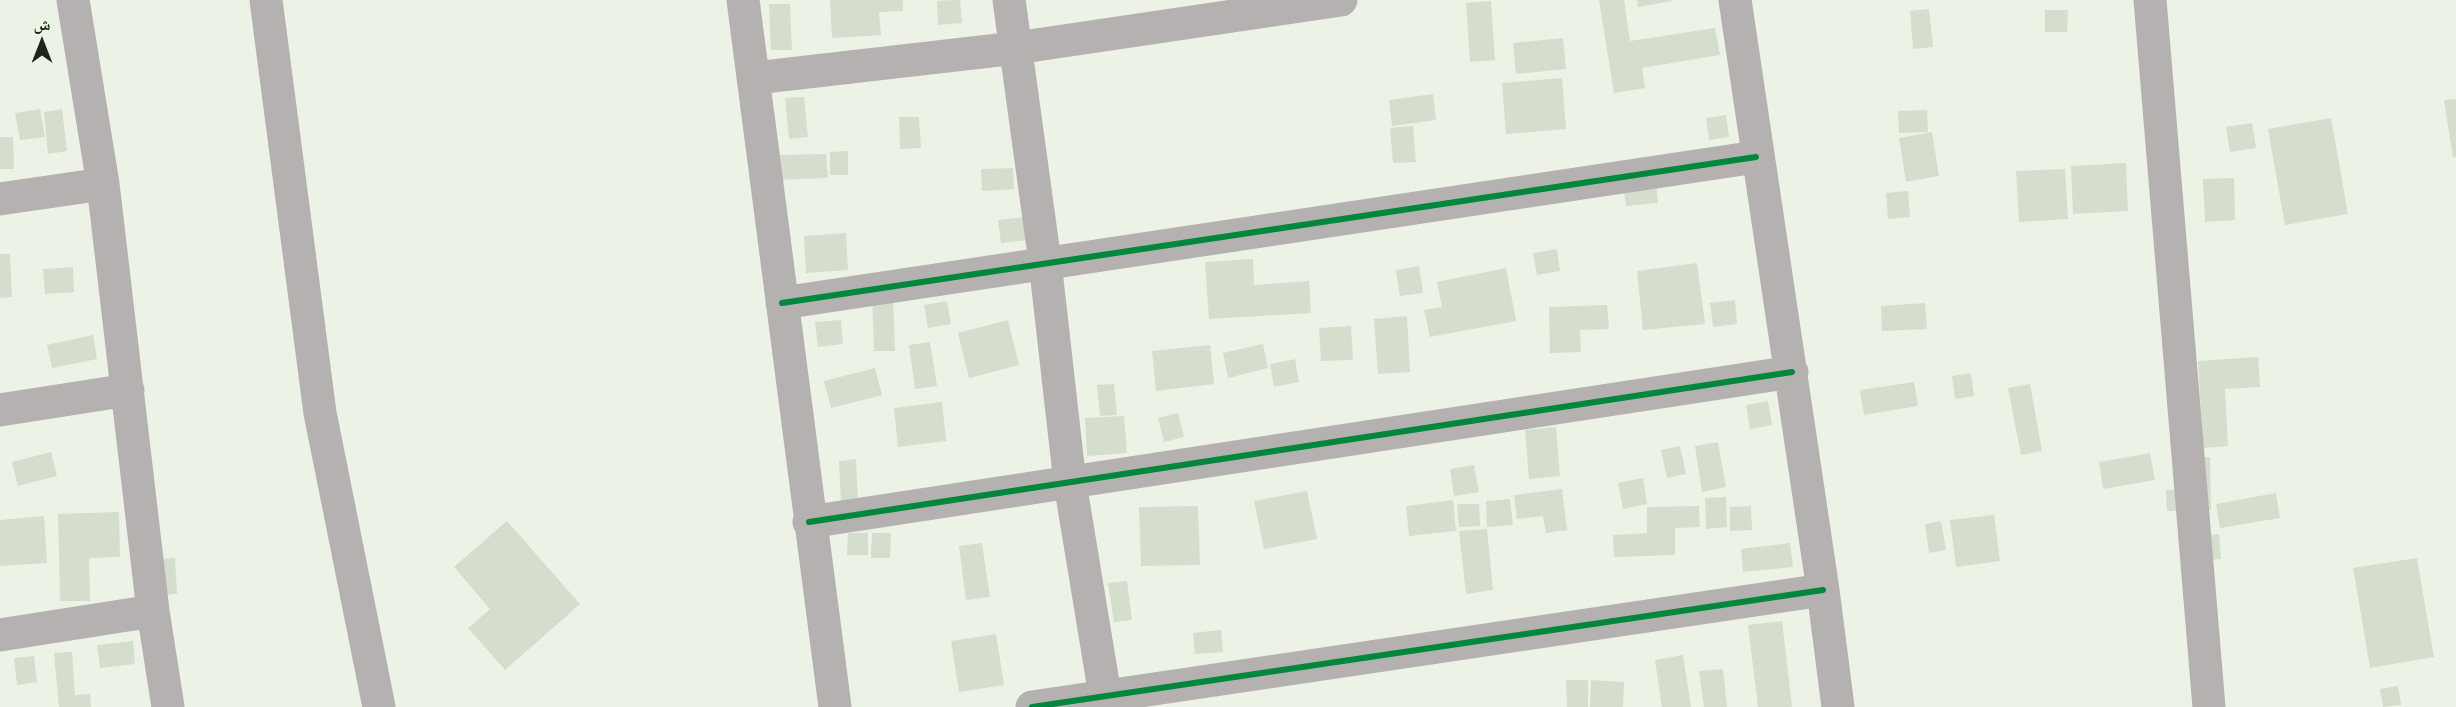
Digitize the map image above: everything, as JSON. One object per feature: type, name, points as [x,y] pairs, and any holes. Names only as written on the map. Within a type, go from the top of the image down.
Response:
[{"type":"street","points":[[73,0],[103,184],[153,610],[168,707]]},
{"type":"street","points":[[266,0],[320,413],[379,707]]},
{"type":"street","points":[[743,0],[755,78],[809,522],[835,707]]},
{"type":"street","points":[[1009,0],[1045,262],[1070,483],[1107,701]]},
{"type":"street","points":[[755,78],[1016,48],[1341,0]]},
{"type":"street","points":[[1735,0],[1756,157],[1792,372],[1838,707]]},
{"type":"street","points":[[2150,0],[2209,707]]},
{"type":"street","points":[[782,303],[1756,157]]},
{"type":"street","points":[[0,199],[103,184]]},
{"type":"street","points":[[809,522],[1792,372]]},
{"type":"street","points":[[0,410],[128,390]]},
{"type":"street","points":[[1032,707],[1107,701],[1823,591]]},
{"type":"street","points":[[0,635],[153,610]]},
{"type":"building","points":[[830,0],[903,0],[903,11],[879,12],[881,35],[832,38]]},
{"type":"building","points":[[960,0],[962,23],[938,25],[937,1]]},
{"type":"building","points":[[1599,0],[1624,0],[1630,41],[1715,28],[1720,55],[1642,68],[1645,88],[1614,93]]},
{"type":"building","points":[[1637,0],[1672,0],[1672,1],[1638,7]]},
{"type":"building","points":[[1491,1],[1495,60],[1470,62],[1466,3]]},
{"type":"building","points":[[769,4],[790,4],[792,50],[771,50]]},
{"type":"building","points":[[1929,9],[1933,47],[1913,49],[1910,11]]},
{"type":"building","points":[[2045,10],[2068,10],[2067,32],[2045,32]]},
{"type":"building","points":[[1563,38],[1566,69],[1516,74],[1513,43]]},
{"type":"building","points":[[1562,78],[1566,129],[1506,134],[1502,83]]},
{"type":"building","points":[[1433,94],[1436,120],[1392,126],[1389,100]]},
{"type":"building","points":[[804,97],[808,137],[789,139],[785,98]]},
{"type":"building","points":[[2456,99],[2456,157],[2453,157],[2444,100]]},
{"type":"building","points":[[40,109],[45,137],[20,140],[15,113]]},
{"type":"building","points":[[62,109],[67,151],[48,154],[44,112]]},
{"type":"building","points":[[1927,110],[1928,132],[1899,133],[1898,111]]},
{"type":"building","points":[[1726,115],[1729,137],[1709,140],[1706,118]]},
{"type":"building","points":[[899,117],[919,117],[921,148],[900,149]]},
{"type":"building","points":[[2331,118],[2348,214],[2285,225],[2268,129]]},
{"type":"building","points":[[2252,123],[2256,148],[2230,152],[2226,127]]},
{"type":"building","points":[[1413,126],[1416,162],[1393,163],[1390,128]]},
{"type":"building","points":[[1932,132],[1939,176],[1906,182],[1899,138]]},
{"type":"building","points":[[0,137],[13,137],[14,169],[0,169]]},
{"type":"building","points":[[848,151],[848,175],[830,175],[830,152]]},
{"type":"building","points":[[826,154],[828,178],[778,180],[777,155]]},
{"type":"building","points":[[2126,163],[2128,211],[2073,214],[2071,166]]},
{"type":"building","points":[[1013,168],[1014,189],[982,191],[981,169]]},
{"type":"building","points":[[2065,169],[2068,219],[2019,222],[2016,171]]},
{"type":"building","points":[[2234,178],[2235,220],[2205,222],[2203,179]]},
{"type":"building","points":[[1656,183],[1658,203],[1626,206],[1623,186]]},
{"type":"building","points":[[1908,191],[1910,217],[1888,219],[1886,193]]},
{"type":"building","points":[[1034,216],[1037,239],[1001,243],[998,220]]},
{"type":"building","points":[[846,233],[848,270],[806,273],[804,236]]},
{"type":"building","points":[[1557,249],[1560,271],[1537,275],[1533,253]]},
{"type":"building","points":[[0,254],[10,254],[12,297],[0,298]]},
{"type":"building","points":[[1253,259],[1254,285],[1309,281],[1311,313],[1209,319],[1205,262]]},
{"type":"building","points":[[1697,263],[1705,324],[1643,330],[1637,271]]},
{"type":"building","points":[[1419,266],[1423,293],[1400,296],[1396,270]]},
{"type":"building","points":[[73,267],[74,292],[45,294],[43,269]]},
{"type":"building","points":[[1506,268],[1516,321],[1430,337],[1424,310],[1442,307],[1437,282]]},
{"type":"building","points":[[872,296],[893,296],[895,351],[874,351]]},
{"type":"building","points":[[1735,300],[1737,324],[1713,327],[1710,303]]},
{"type":"building","points":[[947,301],[951,324],[928,328],[924,305]]},
{"type":"building","points":[[1925,303],[1927,329],[1882,331],[1881,306]]},
{"type":"building","points":[[1607,305],[1609,329],[1580,330],[1581,352],[1550,353],[1549,307]]},
{"type":"building","points":[[1407,316],[1410,372],[1378,374],[1374,319]]},
{"type":"building","points":[[841,320],[843,344],[818,347],[815,322]]},
{"type":"building","points":[[1008,320],[1019,365],[969,378],[958,333]]},
{"type":"building","points":[[1351,326],[1353,360],[1321,361],[1319,328]]},
{"type":"building","points":[[93,335],[97,359],[52,368],[47,345]]},
{"type":"building","points":[[930,342],[937,386],[915,389],[909,345]]},
{"type":"building","points":[[1263,344],[1268,368],[1228,378],[1223,353]]},
{"type":"building","points":[[1210,345],[1214,384],[1156,391],[1152,351]]},
{"type":"building","points":[[2258,357],[2260,387],[2225,389],[2228,446],[2203,448],[2198,361]]},
{"type":"building","points":[[1295,359],[1299,382],[1274,387],[1270,364]]},
{"type":"building","points":[[875,368],[882,395],[831,408],[824,381]]},
{"type":"building","points":[[1971,373],[1974,396],[1955,399],[1952,376]]},
{"type":"building","points":[[1914,382],[1918,406],[1864,415],[1860,390]]},
{"type":"building","points":[[1114,384],[1117,415],[1100,416],[1097,385]]},
{"type":"building","points":[[2030,384],[2042,451],[2021,455],[2008,388]]},
{"type":"building","points":[[1768,401],[1772,425],[1750,429],[1746,405]]},
{"type":"building","points":[[942,402],[946,441],[898,447],[894,408]]},
{"type":"building","points":[[1178,413],[1184,437],[1164,442],[1158,418]]},
{"type":"building","points":[[1124,416],[1127,453],[1087,456],[1085,418]]},
{"type":"building","points":[[1556,427],[1560,476],[1529,479],[1525,430]]},
{"type":"building","points":[[1718,442],[1726,487],[1702,492],[1695,446]]},
{"type":"building","points":[[1680,446],[1686,474],[1667,478],[1661,450]]},
{"type":"building","points":[[51,452],[57,476],[18,486],[12,462]]},
{"type":"building","points":[[2150,453],[2155,480],[2103,489],[2099,462]]},
{"type":"building","points":[[2187,457],[2210,457],[2211,510],[2167,511],[2166,490],[2187,490]]},
{"type":"building","points":[[856,459],[858,502],[841,503],[839,461]]},
{"type":"building","points":[[1474,465],[1479,492],[1454,496],[1450,469]]},
{"type":"building","points":[[1643,478],[1647,504],[1623,509],[1618,483]]},
{"type":"building","points":[[1562,489],[1567,530],[1546,533],[1543,516],[1517,519],[1514,495]]},
{"type":"building","points":[[1307,491],[1317,539],[1264,549],[1254,501]]},
{"type":"building","points":[[2276,493],[2280,518],[2220,528],[2216,504]]},
{"type":"building","points":[[1726,497],[1727,527],[1706,529],[1705,498]]},
{"type":"building","points":[[1510,499],[1513,525],[1487,527],[1486,501]]},
{"type":"building","points":[[1453,500],[1456,531],[1409,536],[1406,506]]},
{"type":"building","points":[[1457,504],[1479,504],[1480,526],[1459,527]]},
{"type":"building","points":[[1198,506],[1200,565],[1141,566],[1139,507]]},
{"type":"building","points":[[1699,506],[1700,527],[1675,528],[1675,555],[1614,557],[1613,535],[1647,533],[1647,507]]},
{"type":"building","points":[[1751,506],[1752,530],[1730,531],[1730,507]]},
{"type":"building","points":[[119,512],[120,557],[89,558],[90,601],[60,601],[58,514]]},
{"type":"building","points":[[1994,515],[2000,561],[1956,567],[1950,520]]},
{"type":"building","points":[[44,516],[47,563],[0,566],[0,520]]},
{"type":"building","points":[[507,521],[580,604],[505,670],[468,628],[490,609],[454,567]]},
{"type":"building","points":[[1941,521],[1946,550],[1929,553],[1925,524]]},
{"type":"building","points":[[1487,529],[1493,590],[1466,594],[1459,531]]},
{"type":"building","points":[[848,533],[868,533],[868,555],[847,555]]},
{"type":"building","points":[[872,533],[891,533],[890,558],[871,558]]},
{"type":"building","points":[[2219,534],[2221,559],[2201,561],[2199,536]]},
{"type":"building","points":[[982,543],[990,597],[966,600],[959,546]]},
{"type":"building","points":[[1790,543],[1793,567],[1743,572],[1741,549]]},
{"type":"building","points":[[175,558],[177,594],[151,596],[148,560]]},
{"type":"building","points":[[2417,558],[2434,657],[2370,668],[2353,568]]},
{"type":"building","points":[[1127,581],[1132,620],[1114,622],[1108,583]]},
{"type":"building","points":[[1782,621],[1792,707],[1758,707],[1748,625]]},
{"type":"building","points":[[1221,630],[1223,652],[1195,654],[1193,633]]},
{"type":"building","points":[[996,634],[1004,685],[959,692],[951,641]]},
{"type":"building","points":[[133,641],[135,664],[100,668],[97,645]]},
{"type":"building","points":[[72,652],[75,695],[90,694],[91,707],[59,707],[54,653]]},
{"type":"building","points":[[1683,655],[1691,707],[1662,707],[1655,660]]},
{"type":"building","points":[[34,656],[37,682],[17,685],[14,658]]},
{"type":"building","points":[[1723,669],[1727,707],[1704,707],[1699,671]]},
{"type":"building","points":[[1566,680],[1588,680],[1588,707],[1567,707]]},
{"type":"building","points":[[1591,680],[1624,682],[1623,707],[1590,707]]},
{"type":"building","points":[[2398,686],[2401,705],[2383,707],[2380,689]]},
{"type":"cycle path","points":[[782,303],[1756,157]]},
{"type":"cycle path","points":[[809,522],[1792,372]]},
{"type":"cycle path","points":[[1032,707],[1823,590]]}]
